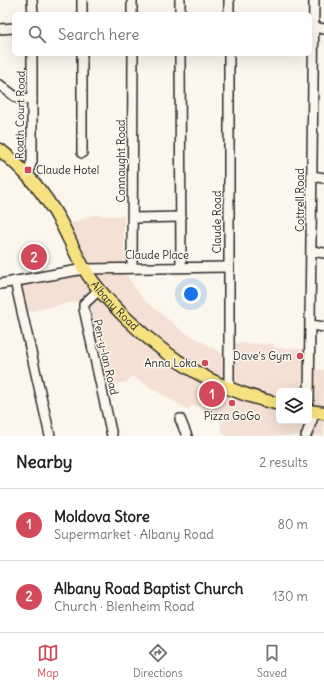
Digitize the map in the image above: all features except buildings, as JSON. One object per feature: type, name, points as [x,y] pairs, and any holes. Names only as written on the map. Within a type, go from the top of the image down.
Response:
[{"type":"main road","name":"Albany Road","points":[[0,150],[27,175],[48,202],[60,221],[84,269],[99,290],[132,324],[162,351],[187,368],[229,389],[276,403]]},
{"type":"street","points":[[32,0],[32,12]]},
{"type":"street","points":[[82,0],[82,12]]},
{"type":"street","points":[[132,0],[132,12]]},
{"type":"street","points":[[180,0],[180,12]]},
{"type":"street","points":[[229,0],[229,12]]},
{"type":"street","name":"Cottrell Road","points":[[310,388],[314,0]]},
{"type":"street","points":[[0,29],[12,28]]},
{"type":"street","points":[[314,28],[324,29]]},
{"type":"street","name":"Roath Court Road","points":[[27,175],[32,160],[32,56]]},
{"type":"street","points":[[82,56],[82,153]]},
{"type":"street","name":"Connaught Road","points":[[132,56],[132,267]]},
{"type":"street","points":[[180,56],[181,267]]},
{"type":"street","name":"Claude Road","points":[[229,56],[229,389]]},
{"type":"street","points":[[0,85],[17,98],[32,103]]},
{"type":"street","points":[[314,103],[324,104]]},
{"type":"street","points":[[312,176],[324,178]]},
{"type":"street","points":[[133,218],[181,217]]},
{"type":"street","points":[[312,251],[324,252]]},
{"type":"street","name":"Claude Place","points":[[0,284],[84,269],[132,267],[229,267]]},
{"type":"street","points":[[15,281],[50,436]]},
{"type":"street","name":"Pen-y-lan Road","points":[[99,290],[84,304],[84,309],[112,436]]},
{"type":"street","points":[[311,325],[324,327]]},
{"type":"street","points":[[306,436],[316,412]]},
{"type":"street","points":[[180,419],[187,436]]},
{"type":"shaded area","points":[[92,215],[124,216],[124,272],[143,299],[181,330],[229,357],[229,343],[274,344],[274,348],[311,349],[311,369],[324,370],[324,436],[227,436],[224,435],[220,427],[223,418],[195,405],[187,409],[132,376],[127,382],[101,387],[86,323],[89,299],[22,313],[15,281],[84,269],[63,227]]},
{"type":"place","name":"Claude Hotel","points":[[28,170]]},
{"type":"place","name":"Albany Road Baptist Church","points":[[34,257]]},
{"type":"place","name":"Dave's Gym","points":[[300,356]]},
{"type":"place","name":"Anna Loka","points":[[205,363]]},
{"type":"place","name":"Moldova Store","points":[[212,394]]},
{"type":"place","name":"Pizza GoGo","points":[[232,403]]}]
